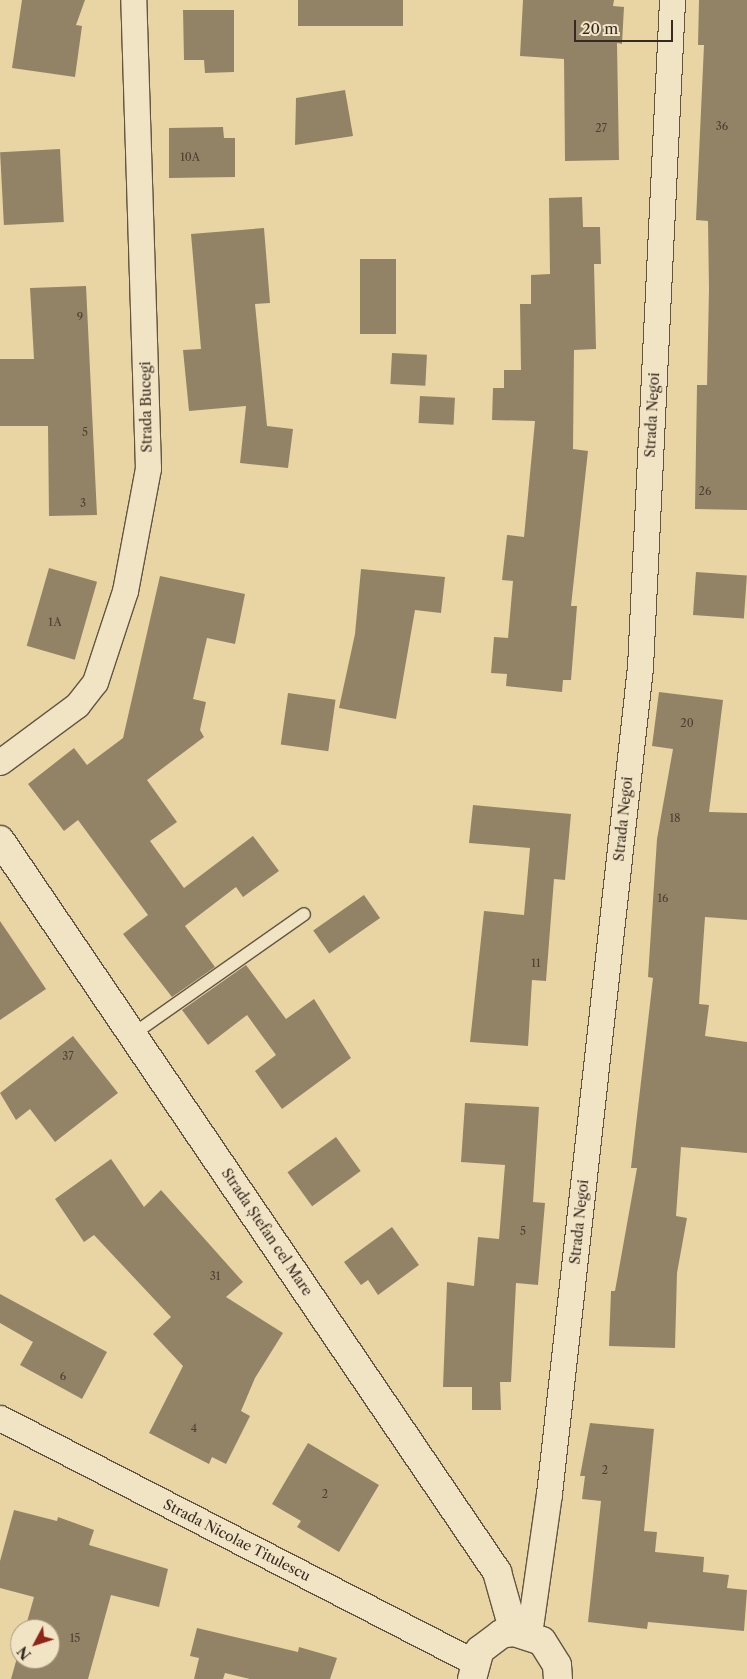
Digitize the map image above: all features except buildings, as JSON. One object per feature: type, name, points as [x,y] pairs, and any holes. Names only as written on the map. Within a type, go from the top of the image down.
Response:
[{"type":"main road","name":"Strada Ștefan cel Mare","points":[[0,840],[497,1572],[521,1633]]},
{"type":"main road","points":[[473,1670],[489,1641],[521,1633],[542,1641],[561,1674]]},
{"type":"street","name":"Strada Bucegi","points":[[0,762],[77,705],[95,682],[125,592],[148,468],[133,0]]},
{"type":"street","name":"Strada Negoi","points":[[521,1633],[549,1494],[640,667],[672,0]]},
{"type":"street","name":"Strada Nicolae Titulescu","points":[[0,1418],[473,1670]]},
{"type":"lane","points":[[132,1035],[304,914]]}]
